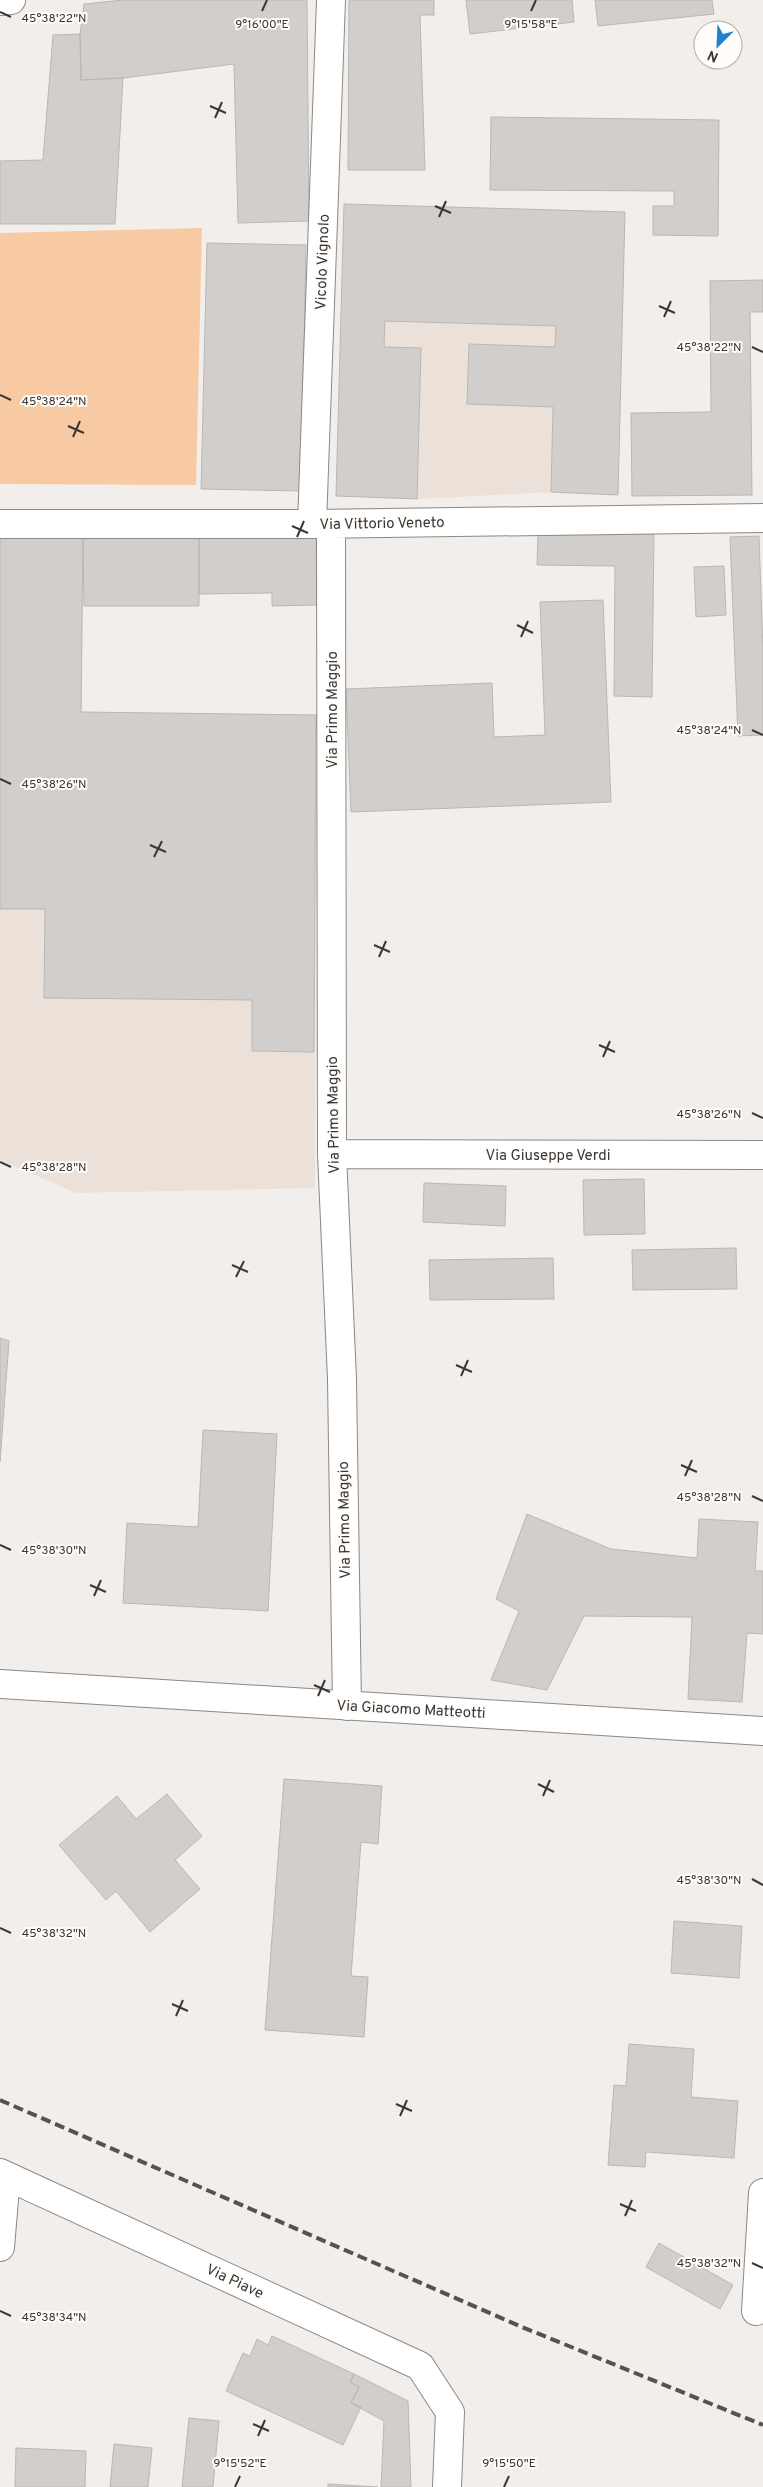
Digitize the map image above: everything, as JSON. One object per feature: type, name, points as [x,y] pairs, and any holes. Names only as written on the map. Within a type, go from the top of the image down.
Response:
[{"type":"street","points":[[0,1],[11,0]]},
{"type":"street","name":"Vicolo Vignolo","points":[[322,524],[331,0]]},
{"type":"street","name":"Via Vittorio Veneto","points":[[0,524],[322,524],[763,518]]},
{"type":"street","name":"Via Primo Maggio","points":[[322,524],[332,1154],[342,1379],[347,1706]]},
{"type":"street","name":"Via Giuseppe Verdi","points":[[332,1154],[763,1155]]},
{"type":"street","name":"Via Giacomo Matteotti","points":[[0,1684],[763,1731]]},
{"type":"street","points":[[0,2246],[3,2175]]},
{"type":"street","name":"Via Piave","points":[[3,2175],[420,2366],[450,2412],[447,2487]]},
{"type":"street","points":[[756,2311],[763,2193]]},
{"type":"shaded area","points":[[344,204],[625,212],[618,495],[551,492],[417,499],[336,496]]},
{"type":"shaded area","points":[[202,228],[196,485],[0,484],[0,233]]},
{"type":"shaded area","points":[[83,535],[82,712],[316,715],[315,1188],[76,1193],[0,1160],[0,536]]},
{"type":"building","points":[[123,0],[307,0],[309,221],[238,223],[234,64],[123,78],[81,80],[80,34],[84,4]]},
{"type":"building","points":[[349,0],[434,0],[434,15],[420,15],[425,170],[348,170]]},
{"type":"building","points":[[466,0],[572,0],[574,22],[470,34]]},
{"type":"building","points":[[595,0],[712,0],[714,14],[598,26]]},
{"type":"building","points":[[80,34],[81,80],[123,78],[115,224],[0,224],[0,161],[43,160],[53,35]]},
{"type":"building","points":[[491,117],[719,120],[718,236],[653,235],[653,206],[674,206],[674,191],[490,190]]},
{"type":"building","points":[[344,204],[625,212],[618,495],[551,492],[553,407],[467,404],[469,344],[555,347],[556,326],[385,321],[384,347],[421,348],[417,499],[336,496]]},
{"type":"building","points":[[207,243],[306,245],[301,491],[201,489]]},
{"type":"building","points":[[763,280],[763,312],[750,312],[752,495],[632,496],[631,413],[711,412],[710,281]]},
{"type":"building","points":[[538,532],[654,533],[652,697],[614,696],[615,566],[537,565]]},
{"type":"building","points":[[199,534],[316,534],[317,605],[272,606],[272,593],[199,594]]},
{"type":"building","points":[[199,534],[199,606],[84,606],[83,535]]},
{"type":"building","points":[[83,535],[81,712],[316,715],[314,1052],[252,1051],[252,1000],[44,998],[45,909],[0,909],[0,536]]},
{"type":"building","points":[[759,536],[763,650],[763,735],[738,736],[730,537]]},
{"type":"building","points":[[724,566],[726,615],[696,617],[694,567]]},
{"type":"building","points":[[603,600],[611,802],[351,812],[346,689],[492,683],[494,737],[545,735],[540,602]]},
{"type":"building","points":[[644,1179],[645,1234],[584,1235],[583,1180]]},
{"type":"building","points":[[424,1183],[506,1186],[505,1226],[423,1222]]},
{"type":"building","points":[[736,1248],[737,1289],[633,1290],[632,1250]]},
{"type":"building","points":[[553,1258],[554,1299],[430,1300],[429,1260]]},
{"type":"building","points":[[0,1338],[9,1341],[0,1462]]},
{"type":"building","points":[[203,1430],[277,1434],[268,1611],[123,1603],[127,1523],[198,1527]]},
{"type":"building","points":[[527,1514],[611,1549],[697,1558],[699,1519],[758,1522],[755,1571],[763,1571],[763,1634],[747,1633],[742,1702],[688,1699],[692,1617],[584,1616],[547,1690],[491,1680],[519,1611],[496,1599]]},
{"type":"building","points":[[284,1779],[382,1786],[378,1844],[361,1842],[351,1976],[368,1977],[364,2037],[265,2030]]},
{"type":"building","points":[[167,1794],[202,1836],[175,1860],[200,1889],[150,1932],[116,1891],[106,1900],[59,1845],[117,1796],[136,1819]]},
{"type":"building","points":[[674,1921],[742,1926],[739,1978],[671,1973]]},
{"type":"building","points":[[629,2044],[694,2049],[691,2097],[738,2101],[734,2158],[646,2152],[645,2167],[608,2165],[614,2085],[626,2086]]},
{"type":"building","points":[[659,2243],[733,2285],[720,2309],[646,2267]]},
{"type":"building","points":[[272,2336],[354,2374],[350,2382],[359,2387],[351,2403],[361,2407],[343,2445],[226,2391],[243,2353],[250,2356],[257,2339],[268,2345]]},
{"type":"building","points":[[354,2374],[408,2401],[411,2487],[381,2487],[384,2421],[351,2403],[359,2387],[350,2382]]},
{"type":"building","points":[[189,2418],[219,2421],[213,2487],[182,2487]]},
{"type":"building","points":[[114,2444],[152,2448],[148,2487],[110,2487]]},
{"type":"building","points":[[16,2448],[86,2451],[85,2487],[15,2487]]},
{"type":"building","points":[[328,2484],[378,2487],[328,2487]]},
{"type":"railway","points":[[0,2100],[522,2327],[763,2425]]}]
